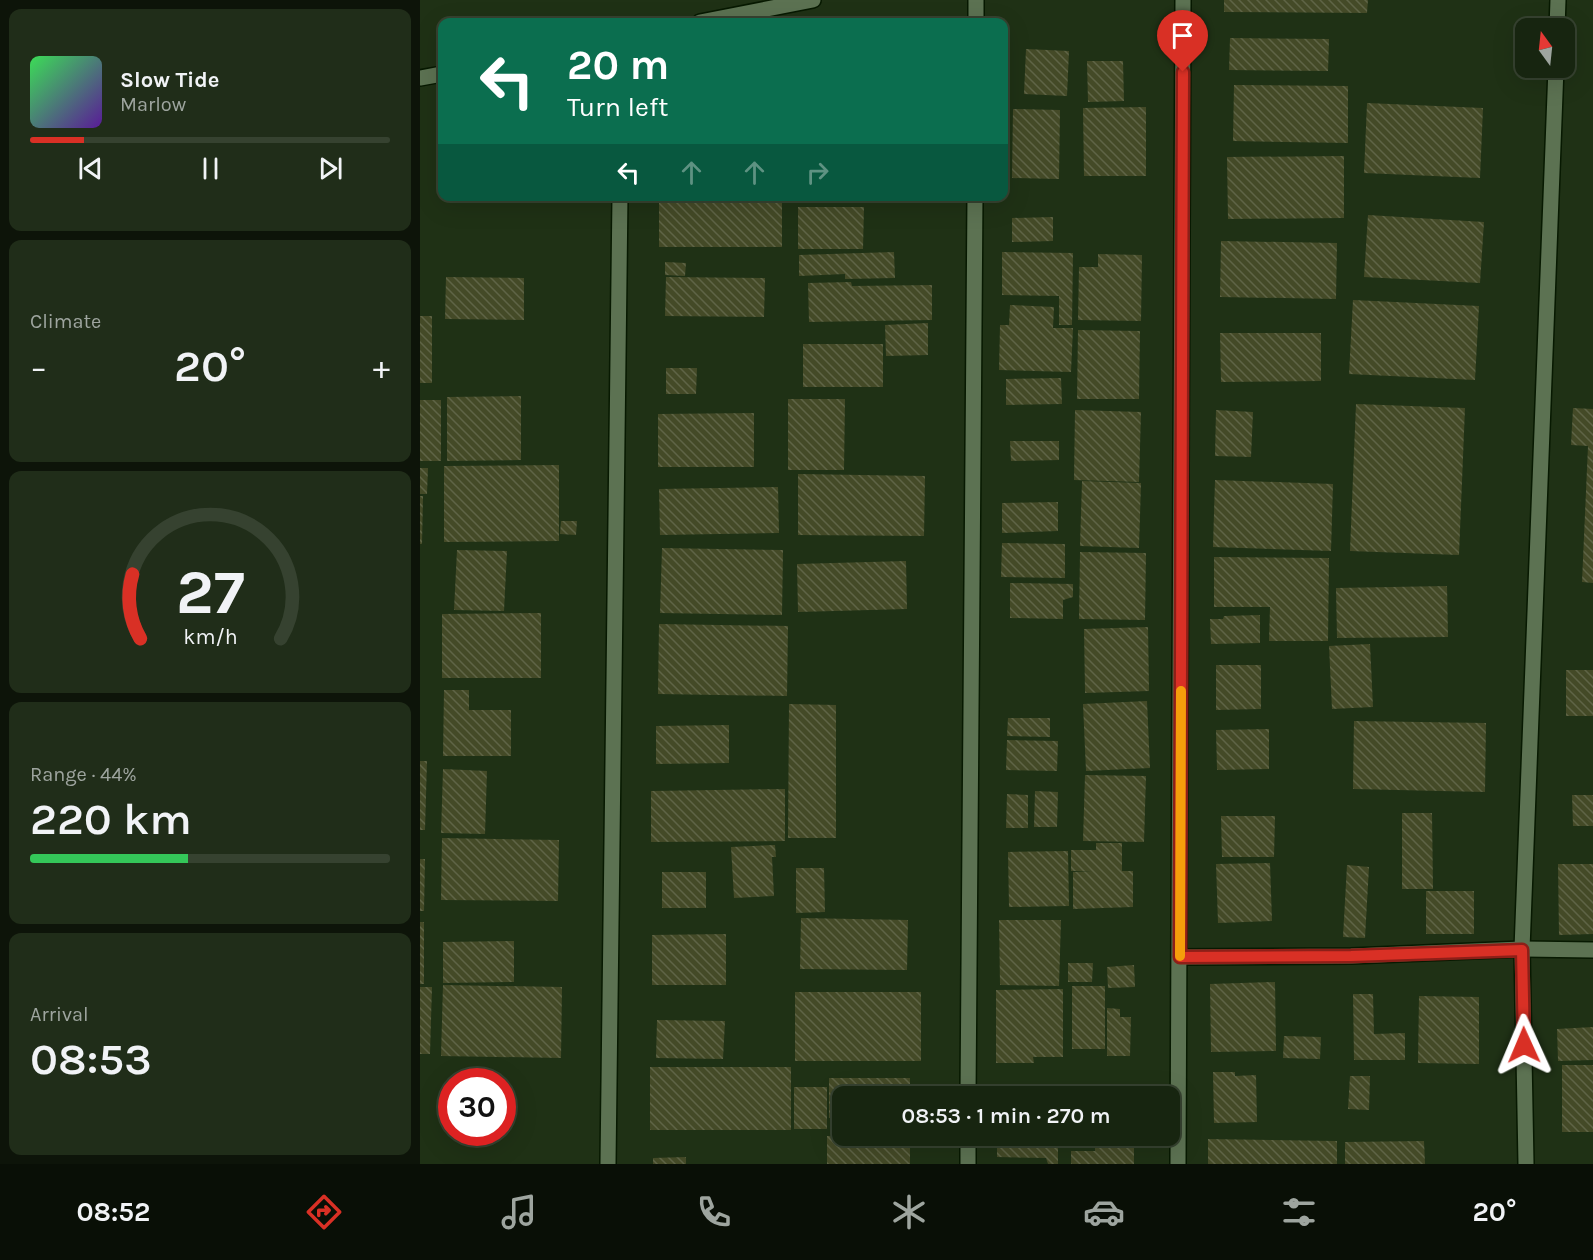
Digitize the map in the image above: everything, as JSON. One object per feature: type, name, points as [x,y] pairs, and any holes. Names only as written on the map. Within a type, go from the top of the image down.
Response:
[{"type":"street","points":[[721,18],[813,0]]},
{"type":"street","points":[[976,0],[976,18]]},
{"type":"street","points":[[1178,1164],[1183,0]]},
{"type":"street","points":[[1557,18],[1558,0]]},
{"type":"street","points":[[420,78],[438,75]]},
{"type":"street","points":[[1526,1164],[1522,950],[1556,78]]},
{"type":"street","points":[[608,1164],[620,201]]},
{"type":"street","points":[[968,1086],[975,201]]},
{"type":"street","points":[[1180,957],[1351,956],[1593,950]]},
{"type":"street","points":[[968,1146],[968,1164]]},
{"type":"building","points":[[1224,0],[1368,0],[1367,13],[1224,12]]},
{"type":"building","points":[[1230,38],[1329,39],[1328,71],[1229,70]]},
{"type":"building","points":[[1026,49],[1069,51],[1067,96],[1024,94]]},
{"type":"building","points":[[1087,61],[1123,61],[1124,101],[1088,102]]},
{"type":"building","points":[[1234,85],[1348,86],[1348,143],[1233,141]]},
{"type":"building","points":[[1367,103],[1483,108],[1480,178],[1364,173]]},
{"type":"building","points":[[1146,107],[1146,176],[1084,176],[1083,108]]},
{"type":"building","points":[[1013,109],[1060,110],[1059,179],[1012,178]]},
{"type":"building","points":[[1344,156],[1344,218],[1228,219],[1227,157]]},
{"type":"building","points":[[659,201],[782,201],[782,247],[659,247]]},
{"type":"building","points":[[798,207],[864,207],[863,249],[798,249]]},
{"type":"building","points":[[1368,215],[1484,222],[1480,283],[1364,277]]},
{"type":"building","points":[[1053,217],[1053,241],[1012,242],[1012,218]]},
{"type":"building","points":[[1221,241],[1337,243],[1336,299],[1220,297]]},
{"type":"building","points":[[894,252],[895,278],[845,279],[845,274],[799,276],[799,255]]},
{"type":"building","points":[[1002,252],[1073,253],[1072,325],[1059,325],[1059,296],[1002,295]]},
{"type":"building","points":[[1098,254],[1142,255],[1141,321],[1078,320],[1079,267],[1098,267]]},
{"type":"building","points":[[665,262],[686,263],[685,276],[665,275]]},
{"type":"building","points":[[446,277],[524,278],[524,320],[445,319]]},
{"type":"building","points":[[666,277],[765,278],[764,317],[665,316]]},
{"type":"building","points":[[851,282],[852,286],[932,285],[932,320],[809,322],[808,283]]},
{"type":"building","points":[[1353,300],[1479,306],[1475,380],[1349,374]]},
{"type":"building","points":[[1010,305],[1054,307],[1053,328],[1073,328],[1071,372],[999,370],[1000,325],[1009,325]]},
{"type":"building","points":[[420,316],[432,316],[432,383],[420,383]]},
{"type":"building","points":[[928,323],[928,355],[886,356],[885,325]]},
{"type":"building","points":[[1078,330],[1140,331],[1139,399],[1077,399]]},
{"type":"building","points":[[1220,333],[1321,333],[1321,381],[1221,382]]},
{"type":"building","points":[[803,344],[883,344],[883,387],[803,387]]},
{"type":"building","points":[[666,368],[697,368],[696,394],[666,394]]},
{"type":"building","points":[[1061,378],[1062,404],[1006,405],[1006,379]]},
{"type":"building","points":[[521,396],[521,460],[447,461],[447,397]]},
{"type":"building","points":[[788,399],[845,399],[844,470],[788,470]]},
{"type":"building","points":[[420,400],[441,400],[441,461],[420,461]]},
{"type":"building","points":[[1356,404],[1465,408],[1459,555],[1350,551]]},
{"type":"building","points":[[1573,408],[1593,409],[1593,583],[1582,582],[1588,446],[1571,445]]},
{"type":"building","points":[[1075,410],[1141,412],[1139,482],[1074,480]]},
{"type":"building","points":[[1216,410],[1253,412],[1251,457],[1215,456]]},
{"type":"building","points":[[754,413],[754,467],[658,467],[658,414]]},
{"type":"building","points":[[1010,441],[1059,441],[1059,460],[1011,461]]},
{"type":"building","points":[[559,465],[559,541],[444,542],[444,466]]},
{"type":"building","points":[[420,468],[428,468],[427,494],[420,494]]},
{"type":"building","points":[[798,474],[925,476],[924,536],[798,535]]},
{"type":"building","points":[[1215,480],[1333,484],[1331,551],[1213,547]]},
{"type":"building","points":[[1082,481],[1141,483],[1139,548],[1080,546]]},
{"type":"building","points":[[778,487],[779,533],[660,535],[659,489]]},
{"type":"building","points":[[420,496],[423,496],[422,544],[420,544]]},
{"type":"building","points":[[1058,502],[1058,531],[1002,533],[1002,503]]},
{"type":"building","points":[[561,521],[577,521],[576,535],[560,534]]},
{"type":"building","points":[[1002,543],[1065,544],[1065,578],[1001,577]]},
{"type":"building","points":[[662,548],[783,550],[782,615],[660,613]]},
{"type":"building","points":[[457,550],[507,551],[504,611],[454,610]]},
{"type":"building","points":[[1080,552],[1146,553],[1145,620],[1079,619]]},
{"type":"building","points":[[1214,557],[1329,558],[1328,641],[1269,641],[1270,607],[1214,607]]},
{"type":"building","points":[[906,561],[907,609],[798,612],[797,564]]},
{"type":"building","points":[[1010,583],[1073,584],[1073,597],[1063,600],[1063,619],[1010,618]]},
{"type":"building","points":[[1447,586],[1448,637],[1337,638],[1336,588]]},
{"type":"building","points":[[541,613],[541,678],[442,678],[442,614]]},
{"type":"building","points":[[1260,615],[1260,643],[1211,644],[1210,619],[1223,619],[1224,616]]},
{"type":"building","points":[[659,624],[788,626],[787,696],[658,694]]},
{"type":"building","points":[[1148,627],[1149,691],[1085,693],[1084,629]]},
{"type":"building","points":[[1370,644],[1373,707],[1332,709],[1329,646]]},
{"type":"building","points":[[1216,665],[1261,665],[1261,709],[1216,710]]},
{"type":"building","points":[[1566,670],[1593,670],[1593,716],[1566,716]]},
{"type":"building","points":[[444,690],[469,690],[469,710],[511,710],[511,756],[443,756]]},
{"type":"building","points":[[1147,701],[1150,768],[1086,771],[1083,704]]},
{"type":"building","points":[[789,704],[836,705],[836,838],[788,838]]},
{"type":"building","points":[[1008,718],[1050,718],[1050,737],[1007,736]]},
{"type":"building","points":[[1354,721],[1486,723],[1485,792],[1353,789]]},
{"type":"building","points":[[729,725],[729,763],[656,764],[656,726]]},
{"type":"building","points":[[1269,729],[1269,769],[1217,770],[1216,730]]},
{"type":"building","points":[[1007,740],[1058,741],[1057,771],[1006,770]]},
{"type":"building","points":[[420,761],[427,761],[425,830],[420,830]]},
{"type":"building","points":[[443,769],[487,771],[485,834],[441,833]]},
{"type":"building","points":[[1085,775],[1146,776],[1144,842],[1083,841]]},
{"type":"building","points":[[785,789],[785,841],[651,842],[651,791]]},
{"type":"building","points":[[1035,791],[1058,792],[1057,827],[1034,827]]},
{"type":"building","points":[[1007,794],[1028,795],[1028,828],[1006,828]]},
{"type":"building","points":[[1572,795],[1593,795],[1593,826],[1573,826]]},
{"type":"building","points":[[1402,813],[1432,813],[1433,889],[1402,889]]},
{"type":"building","points":[[1221,816],[1275,816],[1274,857],[1222,857]]},
{"type":"building","points":[[442,838],[559,840],[558,901],[441,900]]},
{"type":"building","points":[[1096,843],[1122,843],[1122,871],[1133,871],[1133,907],[1073,909],[1073,872],[1092,871],[1071,871],[1071,850],[1096,850]]},
{"type":"building","points":[[775,845],[776,857],[772,857],[774,896],[734,898],[731,847]]},
{"type":"building","points":[[1068,851],[1069,906],[1009,907],[1008,852]]},
{"type":"building","points":[[420,859],[425,859],[424,911],[420,911]]},
{"type":"building","points":[[1270,863],[1272,921],[1218,923],[1216,864]]},
{"type":"building","points":[[1558,864],[1593,864],[1593,934],[1559,935]]},
{"type":"building","points":[[1347,865],[1369,867],[1365,938],[1343,937]]},
{"type":"building","points":[[796,868],[824,868],[825,912],[796,913]]},
{"type":"building","points":[[662,872],[706,872],[706,908],[662,908]]},
{"type":"building","points":[[1426,891],[1474,891],[1474,934],[1426,934]]},
{"type":"building","points":[[801,918],[908,920],[907,970],[800,969]]},
{"type":"building","points":[[999,920],[1061,920],[1059,986],[1000,985]]},
{"type":"building","points":[[420,922],[424,922],[424,984],[420,984]]},
{"type":"building","points":[[726,934],[726,985],[652,985],[652,935]]},
{"type":"building","points":[[514,941],[514,982],[443,983],[443,942]]},
{"type":"building","points":[[1068,963],[1093,963],[1092,982],[1068,982]]},
{"type":"building","points":[[1134,965],[1135,987],[1108,988],[1107,967]]},
{"type":"building","points":[[1275,982],[1276,1051],[1211,1052],[1210,984]]},
{"type":"building","points":[[443,985],[562,987],[561,1058],[441,1056]]},
{"type":"building","points":[[1072,986],[1105,986],[1105,1049],[1072,1049]]},
{"type":"building","points":[[420,987],[432,987],[430,1054],[420,1054]]},
{"type":"building","points":[[1063,989],[1063,1057],[1033,1057],[1034,1063],[996,1063],[996,990]]},
{"type":"building","points":[[795,992],[921,992],[921,1061],[795,1061]]},
{"type":"building","points":[[1353,994],[1373,994],[1374,1034],[1405,1033],[1405,1060],[1354,1060]]},
{"type":"building","points":[[1419,996],[1479,997],[1479,1064],[1418,1063]]},
{"type":"building","points":[[1107,1008],[1120,1009],[1120,1017],[1131,1017],[1130,1056],[1107,1056]]},
{"type":"building","points":[[657,1020],[725,1021],[723,1059],[656,1058]]},
{"type":"building","points":[[1593,1027],[1593,1060],[1558,1061],[1557,1029]]},
{"type":"building","points":[[1284,1036],[1321,1037],[1320,1059],[1283,1058]]},
{"type":"building","points":[[1562,1065],[1593,1065],[1593,1132],[1562,1132]]},
{"type":"building","points":[[650,1067],[791,1067],[791,1130],[650,1130]]},
{"type":"building","points":[[1213,1072],[1235,1072],[1235,1076],[1256,1075],[1257,1122],[1214,1123]]},
{"type":"building","points":[[1350,1076],[1370,1076],[1369,1110],[1348,1109]]},
{"type":"building","points":[[829,1078],[910,1078],[910,1086],[832,1086],[832,1118],[829,1118]]},
{"type":"building","points":[[794,1087],[827,1087],[827,1129],[794,1129]]},
{"type":"building","points":[[827,1136],[832,1136],[832,1146],[910,1146],[910,1164],[827,1164]]},
{"type":"building","points":[[1208,1139],[1337,1141],[1337,1164],[1208,1164]]},
{"type":"building","points":[[1424,1141],[1425,1164],[1345,1164],[1345,1142]]},
{"type":"building","points":[[997,1146],[1058,1146],[1058,1164],[1048,1164],[1046,1158],[997,1157]]},
{"type":"building","points":[[1095,1146],[1134,1146],[1134,1164],[1071,1164],[1071,1151],[1095,1151]]},
{"type":"building","points":[[686,1157],[686,1164],[653,1164],[653,1158]]},
{"type":"slow traffic","points":[[1180,956],[1181,691]]},
{"type":"route","points":[[1183,72],[1180,957],[1351,956],[1522,950],[1524,1045]]}]
